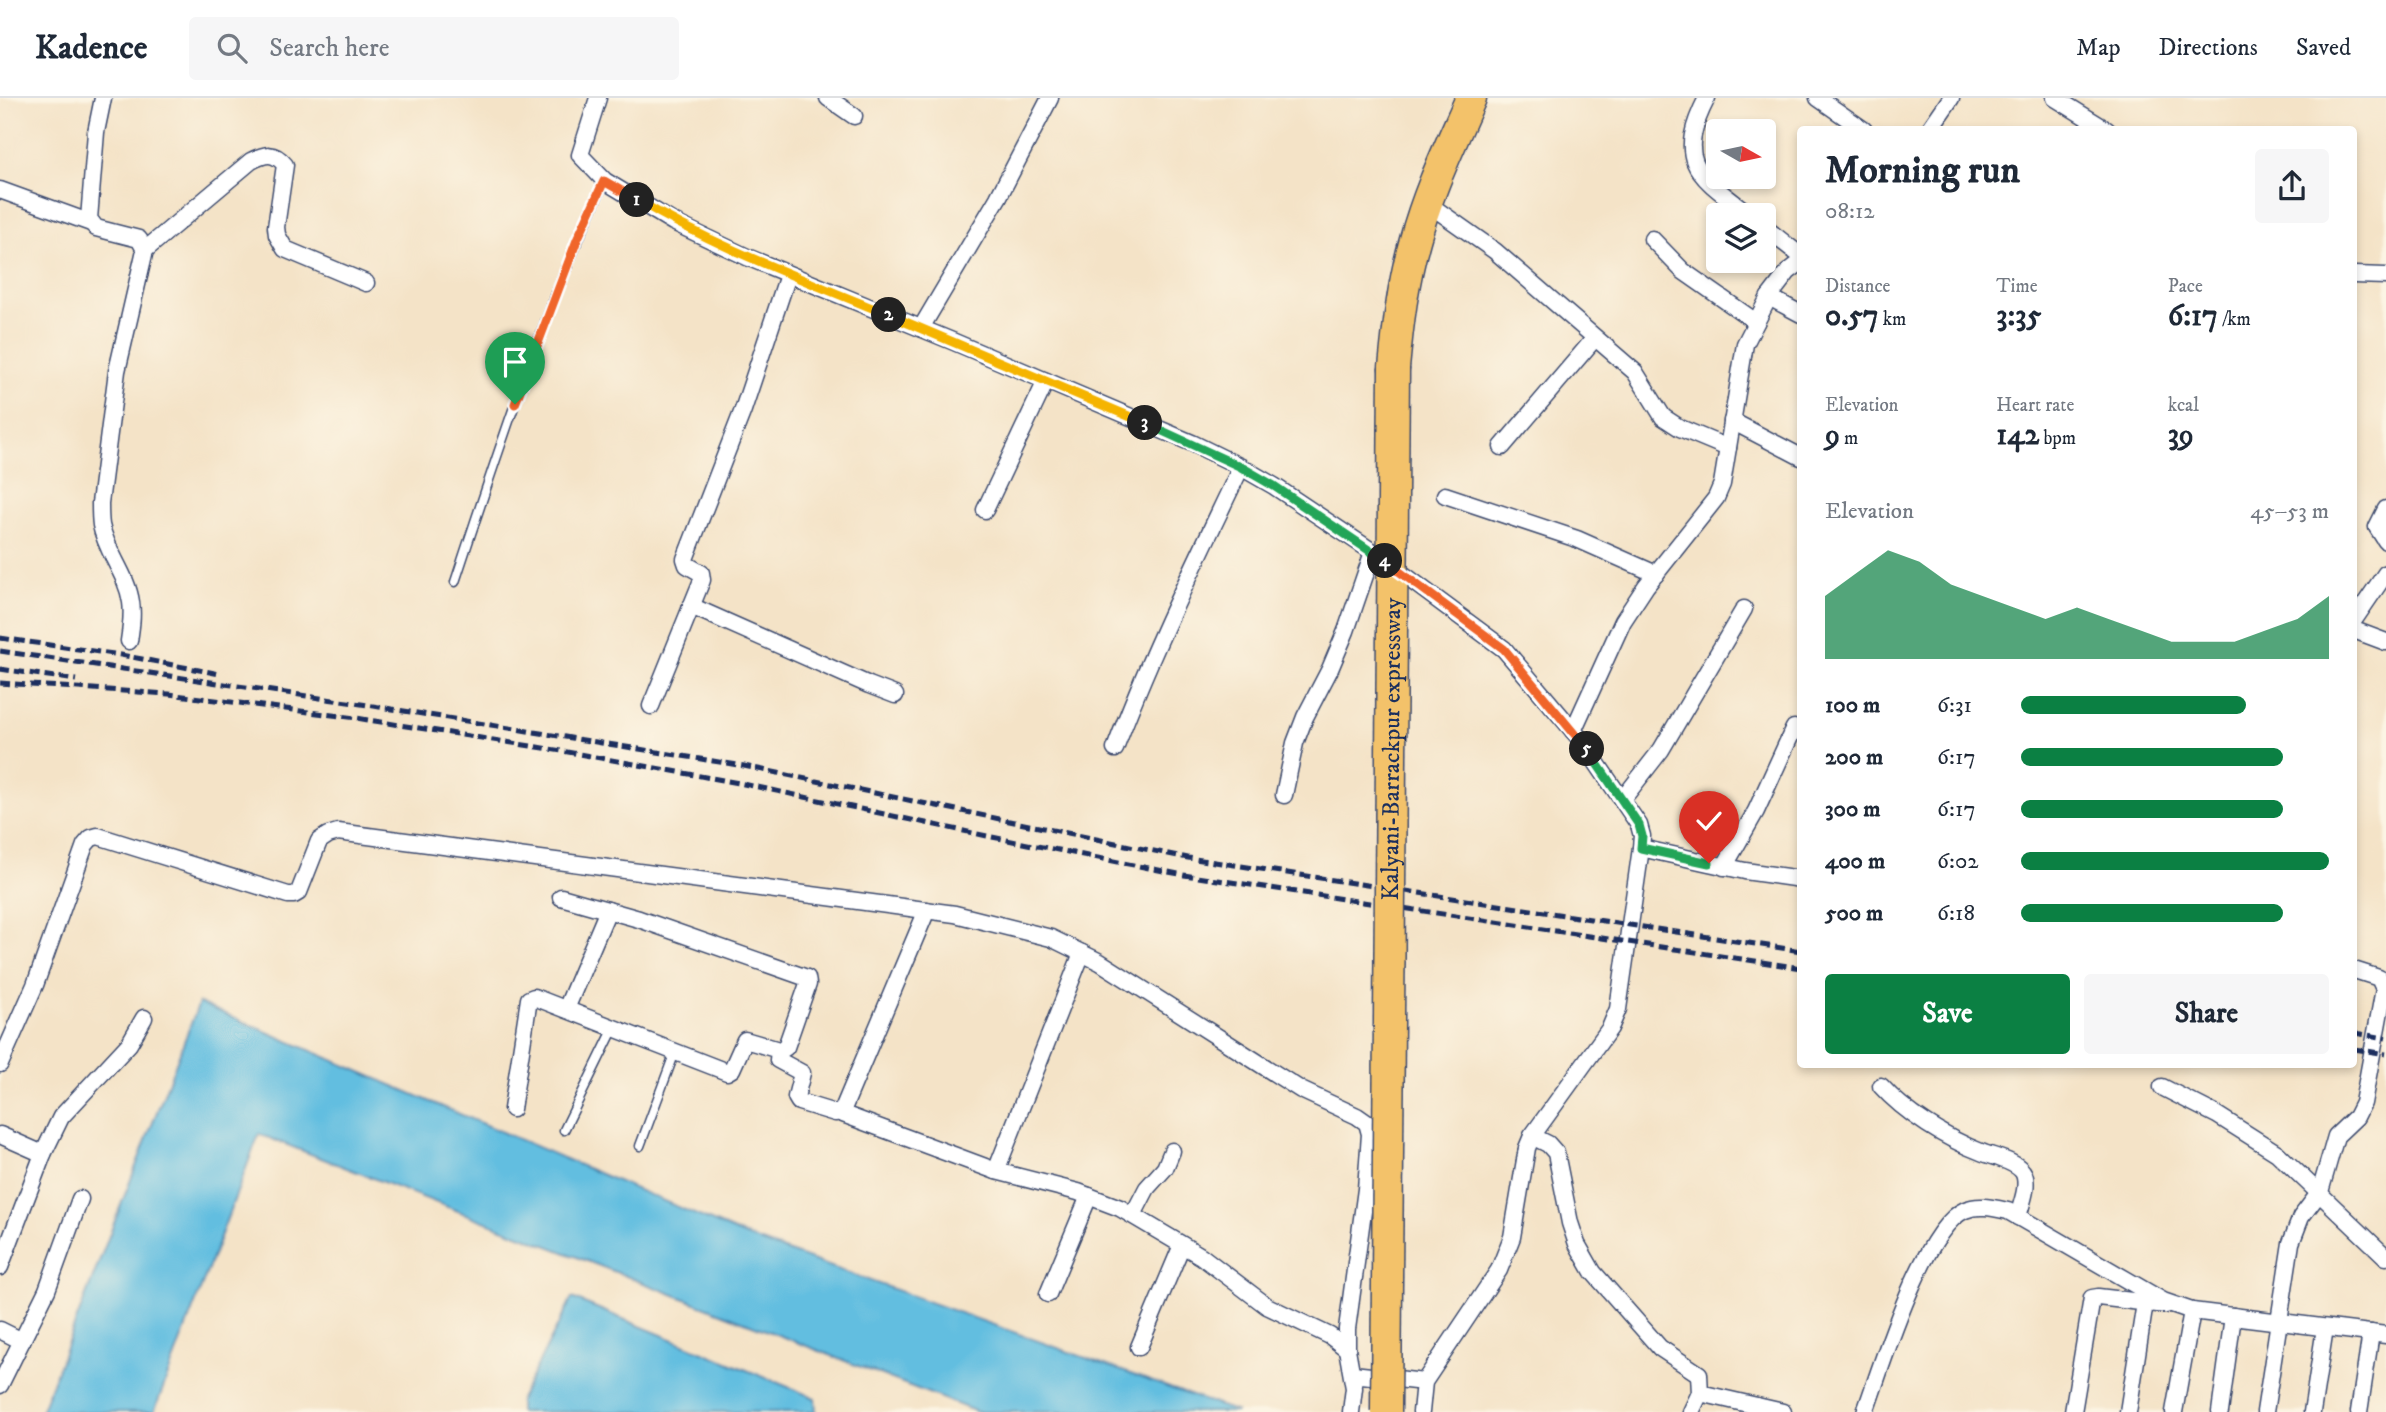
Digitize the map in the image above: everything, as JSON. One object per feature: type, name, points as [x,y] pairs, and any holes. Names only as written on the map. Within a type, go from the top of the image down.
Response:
[{"type":"highway","name":"Kalyani-Barrackpur expressway","points":[[1386,1412],[1394,368],[1399,310],[1415,239],[1439,171],[1471,98]]},
{"type":"street","points":[[598,98],[580,155],[604,181],[673,222],[788,275],[922,328],[1192,443],[1274,486],[1373,552],[1504,649],[1573,731],[1639,825],[1641,848],[1618,1009],[1610,1028],[1532,1136],[1527,1149],[1507,1252],[1499,1270],[1424,1382],[1421,1412]]},
{"type":"street","points":[[828,98],[854,116]]},
{"type":"street","points":[[922,328],[998,198],[1050,98]]},
{"type":"street","points":[[1707,98],[1692,131],[1693,162],[1709,183],[1734,203]]},
{"type":"street","points":[[1818,98],[1858,126]]},
{"type":"street","points":[[1932,126],[1951,98]]},
{"type":"street","points":[[2055,98],[2101,126]]},
{"type":"street","points":[[91,223],[89,219],[96,132],[101,99]]},
{"type":"street","points":[[129,641],[131,600],[101,524],[100,503],[117,371],[145,250],[251,161],[268,154],[277,157],[285,165],[276,226],[277,235],[285,249],[366,283]]},
{"type":"street","points":[[0,190],[91,223],[96,228],[139,239],[145,250]]},
{"type":"street","points":[[1427,203],[1495,251],[1635,372],[1663,416],[1681,428],[1728,448]]},
{"type":"street","points":[[1776,236],[1797,253]]},
{"type":"street","points":[[1651,239],[1683,271],[1756,322]]},
{"type":"street","points":[[1573,731],[1623,621],[1656,573],[1711,506],[1722,484],[1742,352],[1769,297],[1788,272],[1797,265]]},
{"type":"street","points":[[651,706],[702,576],[687,565],[685,559],[743,410],[788,275]]},
{"type":"street","points":[[2357,275],[2386,276]]},
{"type":"street","points":[[1769,297],[1797,312]]},
{"type":"street","points":[[1502,447],[1595,338]]},
{"type":"street","points":[[985,510],[1045,381]]},
{"type":"street","points":[[1732,421],[1797,455]]},
{"type":"street","points":[[1115,749],[1137,689],[1241,467]]},
{"type":"street","points":[[1446,495],[1577,539],[1656,573]]},
{"type":"street","points":[[2386,509],[2376,527],[2386,541]]},
{"type":"street","points":[[1284,795],[1295,743],[1346,631],[1373,552]]},
{"type":"street","points":[[2357,616],[2386,573]]},
{"type":"street","points":[[691,606],[895,695]]},
{"type":"street","points":[[1622,800],[1661,750],[1744,609]]},
{"type":"street","points":[[2357,631],[2386,642]]},
{"type":"street","points":[[1724,867],[1756,811],[1794,728]]},
{"type":"street","points":[[0,1064],[35,985],[85,845],[91,838],[98,836],[288,895],[299,892],[318,841],[338,832],[955,914],[1051,938],[1100,962],[1301,1090],[1357,1116],[1367,1124],[1370,1134],[1366,1188],[1347,1329],[1347,1349],[1353,1374],[1351,1412]]},
{"type":"street","points":[[1641,848],[1724,867],[1797,878]]},
{"type":"street","points":[[561,897],[807,978],[808,984],[786,1047],[780,1051],[778,1060],[802,1073],[796,1097],[799,1102],[835,1113],[843,1112],[996,1171],[1102,1199],[1182,1245],[1268,1306],[1330,1336],[1347,1349]]},
{"type":"street","points":[[843,1112],[927,910]]},
{"type":"street","points":[[566,1009],[608,911]]},
{"type":"street","points":[[996,1171],[1082,953]]},
{"type":"street","points":[[2265,1412],[2291,1243],[2301,1217],[2320,1192],[2336,1136],[2361,1110],[2384,980],[2357,971]]},
{"type":"street","points":[[512,1109],[529,999],[534,997],[727,1072],[732,1069],[745,1040],[780,1051]]},
{"type":"street","points":[[0,1267],[43,1154],[61,1117],[129,1044],[144,1018]]},
{"type":"street","points":[[1881,1086],[1894,1102],[1925,1122],[1976,1150],[2018,1166],[2025,1183],[2018,1217]]},
{"type":"street","points":[[2162,1087],[2217,1115],[2277,1153],[2386,1258]]},
{"type":"street","points":[[0,1135],[43,1154]]},
{"type":"street","points":[[1532,1136],[1548,1144],[1556,1153],[1570,1223],[1577,1244],[1593,1272],[1660,1348],[1699,1374],[1700,1393],[1691,1412]]},
{"type":"street","points":[[1133,1215],[1147,1188],[1165,1168],[1172,1151]]},
{"type":"street","points":[[1048,1294],[1090,1196]]},
{"type":"street","points":[[0,1385],[47,1290],[80,1199]]},
{"type":"street","points":[[1865,1412],[1900,1314],[1933,1243],[1948,1223],[1964,1210],[1979,1207],[2008,1211],[2163,1301],[2186,1309]]},
{"type":"street","points":[[1139,1347],[1182,1245]]},
{"type":"street","points":[[2073,1412],[2092,1298],[2098,1297],[2378,1334],[2359,1412]]},
{"type":"street","points":[[2129,1412],[2145,1303]]},
{"type":"street","points":[[2174,1412],[2186,1309]]},
{"type":"street","points":[[2220,1412],[2233,1316]]},
{"type":"street","points":[[2312,1412],[2325,1328]]},
{"type":"street","points":[[0,1329],[22,1341]]},
{"type":"street","points":[[1353,1374],[1424,1382]]},
{"type":"street","points":[[1700,1393],[1783,1412]]},
{"type":"lane","points":[[455,582],[538,340],[577,240],[604,181]]},
{"type":"lane","points":[[564,1130],[614,1028]]},
{"type":"lane","points":[[640,1146],[675,1052]]},
{"type":"water","points":[[199,1003],[753,1239],[1237,1412],[977,1412],[259,1134],[154,1412],[41,1412]]},
{"type":"water","points":[[572,1298],[815,1398],[816,1412],[519,1412],[519,1401]]},
{"type":"railway","points":[[0,638],[121,655],[220,674]]},
{"type":"railway","points":[[0,651],[361,704],[744,766],[1188,858],[1797,950]]},
{"type":"railway","points":[[0,669],[76,680]]},
{"type":"railway","points":[[0,683],[169,694],[356,718],[739,783],[1184,875],[1797,967]]},
{"type":"railway","points":[[2357,1033],[2386,1038]]},
{"type":"railway","points":[[2357,1049],[2386,1054]]},
{"type":"route","points":[[515,404],[577,240],[604,181],[673,222],[747,257],[1192,443],[1274,486],[1373,552],[1504,649],[1581,740],[1639,825],[1641,848],[1709,863]]}]
